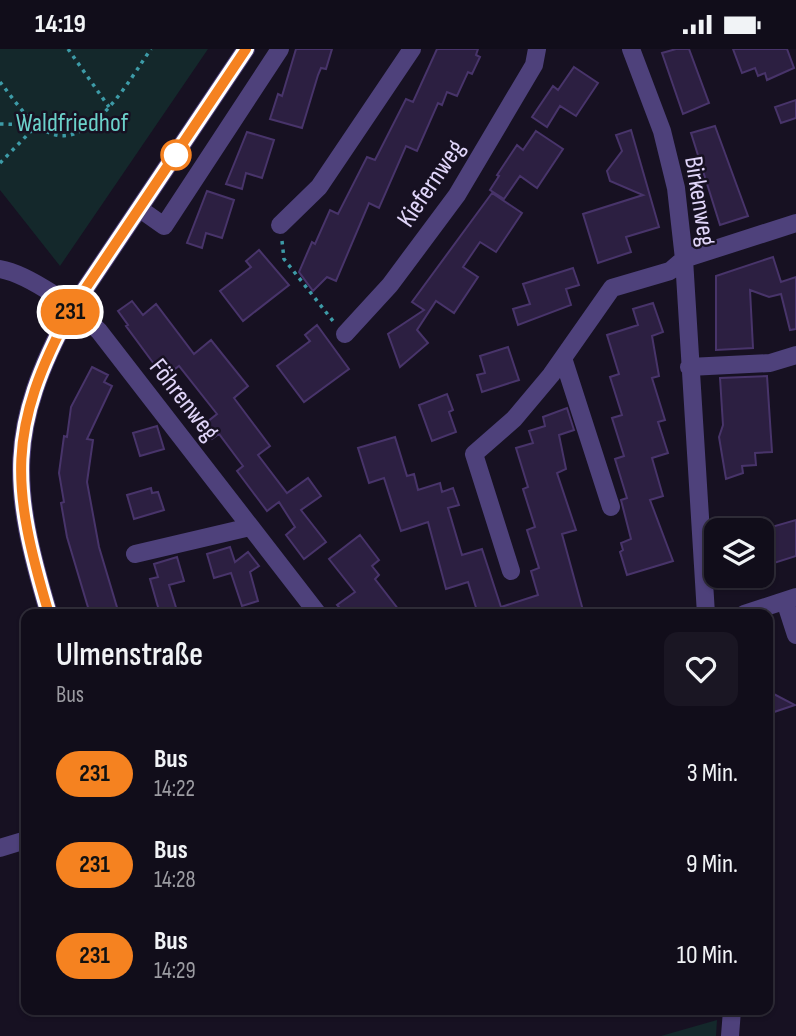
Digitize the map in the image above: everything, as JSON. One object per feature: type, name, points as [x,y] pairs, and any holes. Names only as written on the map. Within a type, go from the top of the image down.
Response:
[{"type":"street","points":[[47,609],[27,543],[19,459],[24,423],[47,353],[71,310],[246,49]]},
{"type":"street","points":[[140,209],[164,226],[280,49]]},
{"type":"street","points":[[280,225],[319,187],[412,49]]},
{"type":"street","name":"Kiefernweg","points":[[345,334],[390,285],[457,195],[534,65],[537,49]]},
{"type":"street","name":"Birkenweg","points":[[631,49],[662,131],[676,188],[684,259],[706,609]]},
{"type":"street","points":[[220,89],[243,103]]},
{"type":"street","points":[[511,571],[474,454],[514,419],[563,358],[612,288],[670,271],[684,259],[796,223]]},
{"type":"street","name":"Föhrenweg","points":[[0,269],[17,272],[71,310],[87,318],[314,609]]},
{"type":"street","points":[[689,367],[770,363],[796,355]]},
{"type":"street","points":[[563,358],[611,507]]},
{"type":"street","points":[[135,554],[250,527]]},
{"type":"street","points":[[759,609],[790,599],[796,635]]},
{"type":"street","points":[[0,848],[21,842]]},
{"type":"street","points":[[730,1036],[732,1015]]},
{"type":"path","points":[[68,49],[109,107]]},
{"type":"path","points":[[0,82],[37,125],[58,135],[70,135],[92,124],[109,107],[151,49]]},
{"type":"path","points":[[0,124],[37,125]]},
{"type":"path","points":[[0,163],[37,125]]},
{"type":"path","points":[[280,225],[284,259],[345,334]]},
{"type":"green space","name":"Waldfriedhof","points":[[0,49],[208,49],[60,266],[0,190]]},
{"type":"green space","points":[[717,1020],[716,1036],[661,1036]]},
{"type":"building","points":[[296,49],[332,49],[326,69],[321,68],[318,75],[302,128],[270,119],[278,94],[282,96]]},
{"type":"building","points":[[437,49],[478,49],[476,55],[480,57],[472,74],[468,72],[457,96],[447,92],[442,105],[438,103],[417,151],[406,146],[379,208],[369,203],[336,281],[327,277],[313,291],[299,272],[312,242],[315,244],[330,210],[338,214],[367,157],[375,160],[406,99],[413,102]]},
{"type":"building","points":[[689,49],[709,103],[683,114],[662,53]]},
{"type":"building","points":[[733,49],[787,49],[794,68],[767,80],[765,73],[758,76],[755,68],[742,73]]},
{"type":"building","points":[[574,67],[598,83],[576,116],[560,106],[547,127],[532,117],[553,86],[558,90]]},
{"type":"building","points":[[796,100],[796,118],[781,123],[775,107]]},
{"type":"building","points":[[715,126],[748,216],[720,225],[691,133]]},
{"type":"building","points":[[631,130],[659,227],[626,237],[631,252],[598,263],[583,214],[643,195],[610,181],[607,171],[622,151],[616,135]]},
{"type":"building","points":[[536,131],[563,149],[537,188],[520,176],[504,199],[490,190],[499,176],[497,175],[517,145],[523,150]]},
{"type":"building","points":[[247,132],[274,140],[262,178],[246,173],[242,189],[226,184]]},
{"type":"building","points":[[207,191],[234,200],[222,238],[206,233],[202,248],[187,243]]},
{"type":"building","points":[[492,193],[522,213],[496,252],[480,242],[463,267],[478,277],[454,313],[436,301],[417,330],[428,343],[400,367],[388,334],[424,310],[412,302]]},
{"type":"building","points":[[259,250],[289,285],[243,321],[220,291],[251,267],[246,261]]},
{"type":"building","points":[[773,257],[781,282],[796,277],[796,329],[790,330],[781,294],[769,297],[750,290],[753,348],[716,350],[716,276]]},
{"type":"building","points":[[573,268],[579,285],[566,289],[571,305],[518,325],[513,309],[530,304],[523,284]]},
{"type":"building","points":[[132,301],[143,315],[156,304],[194,354],[211,340],[248,386],[234,398],[270,446],[258,455],[287,493],[308,478],[321,496],[301,510],[326,542],[304,559],[286,535],[295,527],[279,502],[267,511],[237,471],[243,466],[219,434],[212,439],[202,426],[217,414],[179,366],[167,375],[157,362],[154,364],[126,326],[128,325],[118,311]]},
{"type":"building","points":[[653,303],[663,332],[652,336],[659,376],[652,378],[665,420],[658,422],[668,453],[652,458],[663,496],[650,500],[673,561],[627,575],[620,552],[623,550],[621,543],[631,539],[621,500],[627,498],[615,459],[624,456],[612,418],[622,415],[610,377],[619,374],[607,335],[638,325],[633,309]]},
{"type":"building","points":[[317,325],[349,369],[304,402],[277,366],[310,341],[305,335]]},
{"type":"building","points":[[508,347],[519,380],[482,392],[477,375],[485,373],[480,356]]},
{"type":"building","points":[[92,367],[108,375],[104,382],[112,386],[87,439],[93,440],[87,482],[99,547],[118,609],[89,609],[67,537],[59,473],[71,407]]},
{"type":"building","points":[[767,376],[772,452],[755,453],[756,465],[742,466],[743,473],[726,479],[719,437],[723,425],[720,378]]},
{"type":"building","points":[[447,394],[453,410],[449,412],[456,432],[432,441],[419,405]]},
{"type":"building","points":[[567,408],[574,430],[559,435],[566,469],[557,473],[576,530],[562,534],[583,609],[476,609],[468,582],[446,589],[428,522],[401,531],[384,478],[369,483],[358,448],[395,437],[407,476],[414,474],[418,490],[440,483],[442,492],[453,488],[459,505],[448,508],[462,555],[482,549],[501,607],[538,595],[531,571],[539,568],[527,530],[535,527],[523,489],[528,487],[516,448],[533,443],[529,431],[545,426],[543,417]]},
{"type":"building","points":[[157,426],[164,449],[140,456],[133,433]]},
{"type":"building","points":[[151,488],[152,493],[158,492],[164,510],[134,519],[127,495]]},
{"type":"building","points":[[796,520],[796,556],[774,563],[774,526]]},
{"type":"building","points":[[360,535],[379,560],[372,566],[379,575],[375,579],[398,609],[341,609],[337,605],[355,592],[329,559]]},
{"type":"building","points":[[230,547],[235,562],[248,552],[259,566],[250,572],[258,601],[242,606],[231,573],[214,578],[207,554]]},
{"type":"building","points":[[177,557],[184,581],[169,585],[176,609],[159,609],[150,579],[158,577],[154,564]]},
{"type":"building","points":[[773,694],[795,705],[773,712]]},
{"type":"bus line","name":"231","points":[[47,609],[27,543],[19,459],[24,423],[47,353],[71,310],[246,49]]}]
